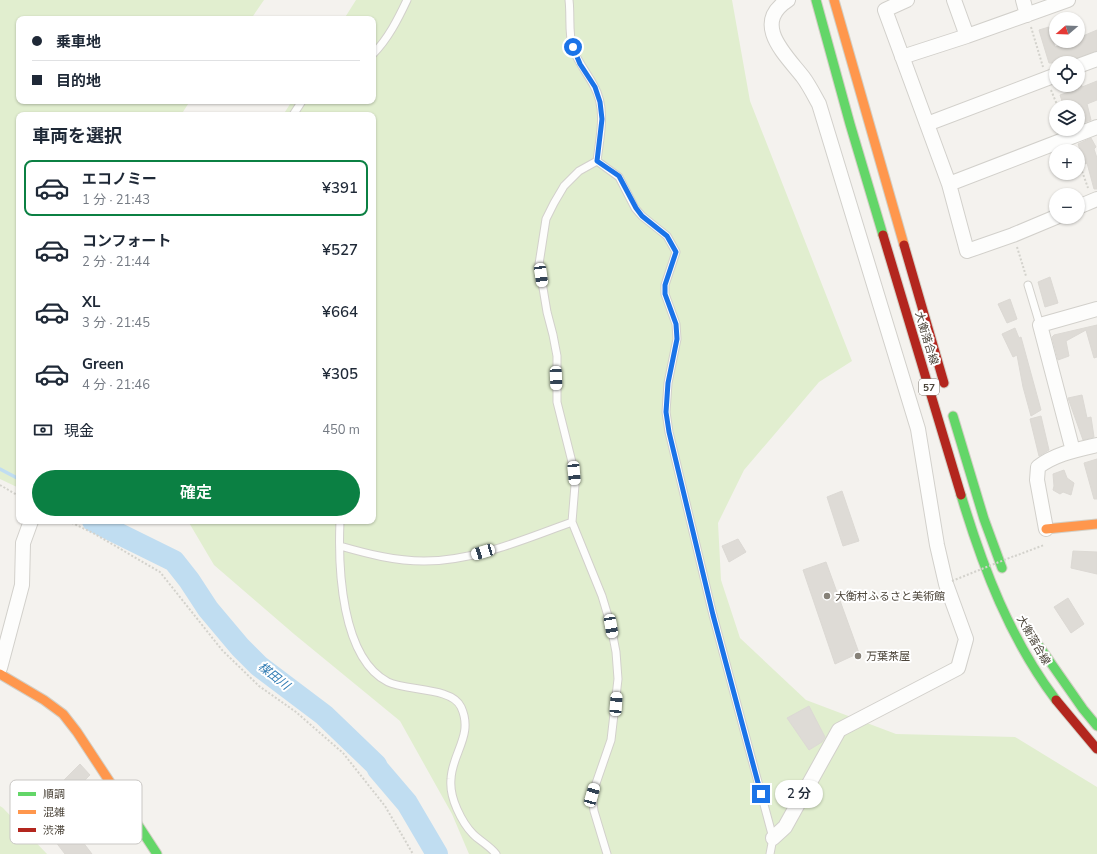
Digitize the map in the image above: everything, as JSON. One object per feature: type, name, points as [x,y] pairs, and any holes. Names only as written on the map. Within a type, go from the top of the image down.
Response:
[{"type":"main road","name":"大衡落合線","points":[[816,0],[850,124],[974,539],[994,591],[1030,660],[1072,721],[1097,749]]},
{"type":"main road","name":"大衡落合線","points":[[834,0],[946,390]]},
{"type":"main road","name":"57","points":[[950,405],[984,519],[1005,578]]},
{"type":"main road","points":[[1046,529],[1097,524]]},
{"type":"main road","name":"大衡落合線","points":[[1035,640],[1082,709],[1097,726]]},
{"type":"main road","points":[[0,674],[44,700],[62,714],[77,732],[108,780]]},
{"type":"main road","points":[[142,831],[157,854]]},
{"type":"street","points":[[774,838],[785,826],[839,730],[958,668],[966,639],[946,584],[937,545],[918,429],[819,104],[804,79],[776,44],[773,32],[773,20],[776,11],[788,0]]},
{"type":"street","points":[[907,0],[885,10],[949,184],[967,252],[1049,220]]},
{"type":"street","points":[[954,0],[967,36]]},
{"type":"street","points":[[1023,0],[1027,14]]},
{"type":"street","points":[[902,57],[967,36],[1068,0]]},
{"type":"street","points":[[1085,63],[1097,59]]},
{"type":"street","points":[[927,124],[1049,77]]},
{"type":"street","points":[[949,184],[1097,127]]},
{"type":"street","points":[[1073,450],[1040,325],[1097,310]]},
{"type":"street","points":[[1046,529],[1036,480],[1038,467],[1047,460],[1073,450],[1097,445]]},
{"type":"street","points":[[0,668],[22,585],[24,542],[30,524]]},
{"type":"lane","points":[[376,51],[391,31],[407,0]]},
{"type":"lane","points":[[569,0],[570,30],[573,47],[580,64],[595,87],[600,102],[602,119],[597,161]]},
{"type":"lane","points":[[597,161],[579,171],[564,186],[554,203],[546,219],[539,264],[547,312],[557,356],[557,402],[572,462],[575,485],[572,522],[602,596],[611,626],[616,652],[618,679],[611,740],[592,795],[594,811],[607,854]]},
{"type":"lane","points":[[597,161],[619,176],[636,208],[642,216],[667,236],[676,252],[665,285],[665,294],[676,324],[677,339],[668,383],[666,412],[669,432],[713,615],[774,838],[770,854]]},
{"type":"lane","points":[[1028,284],[1040,325]]},
{"type":"lane","points":[[340,546],[363,553],[404,560],[446,560],[471,556],[572,522]]},
{"type":"lane","points":[[340,524],[340,546],[347,613],[353,636],[368,665],[389,683],[449,696],[460,704],[465,718],[465,732],[450,778],[452,794],[463,822],[496,854]]},
{"type":"path","points":[[1027,14],[1049,71]]},
{"type":"path","points":[[1085,178],[1094,200]]},
{"type":"path","points":[[1013,235],[1028,284]]},
{"type":"path","points":[[0,485],[16,494]]},
{"type":"path","points":[[74,524],[93,533],[160,572],[222,650],[259,686],[296,712],[343,753],[385,806],[414,854]]},
{"type":"path","points":[[952,581],[1049,543]]},
{"type":"green space","points":[[0,0],[264,0],[253,16],[16,16],[16,104],[188,104],[183,112],[16,112],[16,487],[0,479]]},
{"type":"green space","points":[[356,0],[732,0],[750,101],[852,361],[819,382],[744,470],[718,523],[721,580],[740,638],[806,700],[896,734],[1015,737],[1097,787],[1097,854],[469,854],[452,814],[400,721],[294,634],[214,565],[190,524],[376,524],[376,112],[285,112],[290,104],[376,104],[376,16],[346,16]]},
{"type":"green space","points":[[0,806],[10,815],[10,844],[37,844],[47,854],[0,854]]},
{"type":"building","points":[[1049,27],[1049,48],[1085,48],[1085,35],[1097,30],[1097,51],[1083,56],[1049,56],[1049,63],[1039,30]]},
{"type":"building","points":[[1097,81],[1097,100],[1087,104],[1091,120],[1085,122],[1085,100],[1062,100],[1060,95],[1069,92],[1085,92],[1085,86]]},
{"type":"building","points":[[1091,138],[1096,147],[1094,149],[1097,158],[1097,189],[1094,189],[1087,163],[1085,164],[1085,144],[1078,144]]},
{"type":"building","points":[[1050,277],[1058,303],[1045,307],[1038,282]]},
{"type":"building","points":[[1010,299],[1017,319],[1007,323],[998,304]]},
{"type":"building","points":[[1097,325],[1097,357],[1094,358],[1086,330],[1066,341],[1069,356],[1058,360],[1052,337],[1054,335]]},
{"type":"building","points":[[1015,328],[1019,338],[1021,337],[1041,410],[1031,416],[1023,387],[1017,355],[1013,357],[1002,334]]},
{"type":"building","points":[[1082,395],[1087,418],[1091,417],[1094,437],[1083,440],[1068,398]]},
{"type":"building","points":[[1041,416],[1049,450],[1039,456],[1030,419]]},
{"type":"building","points":[[1097,459],[1097,499],[1094,499],[1084,463]]},
{"type":"building","points":[[1064,470],[1067,478],[1074,483],[1071,495],[1063,492],[1060,494],[1053,490],[1053,474]]},
{"type":"building","points":[[842,491],[859,541],[843,546],[827,497]]},
{"type":"building","points":[[738,539],[746,552],[729,562],[722,546]]},
{"type":"building","points":[[1073,551],[1097,552],[1097,574],[1071,568]]},
{"type":"building","points":[[826,562],[859,653],[835,664],[803,570]]},
{"type":"building","points":[[1068,598],[1084,624],[1071,633],[1054,607]]},
{"type":"building","points":[[809,706],[825,737],[822,742],[809,750],[787,718]]},
{"type":"building","points":[[80,764],[90,775],[85,780],[64,780]]},
{"type":"building","points":[[57,844],[84,844],[92,854],[65,854]]},
{"type":"waterway","points":[[0,469],[16,477]]},
{"type":"waterway","name":"楳田川","points":[[99,524],[174,561],[189,580],[208,609],[240,647],[259,666],[324,715],[376,765],[407,803],[437,854]]},
{"type":"traffic: fast","points":[[816,0],[850,124],[883,235]]},
{"type":"traffic: fast","points":[[953,416],[984,519],[1002,568]]},
{"type":"traffic: fast","points":[[961,495],[989,576],[1012,628],[1040,677],[1056,700]]},
{"type":"traffic: fast","points":[[1039,646],[1083,709],[1097,726]]},
{"type":"traffic: fast","points":[[142,831],[157,854]]},
{"type":"traffic: slow","points":[[834,0],[904,245]]},
{"type":"traffic: slow","points":[[1046,529],[1097,524]]},
{"type":"traffic: slow","points":[[0,674],[44,700],[63,714],[77,732],[109,780]]},
{"type":"traffic: jam","points":[[883,235],[961,495]]},
{"type":"traffic: jam","points":[[904,245],[944,383]]},
{"type":"traffic: jam","points":[[1056,700],[1097,749]]},
{"type":"place","name":"大衡村ふるさと美術館","points":[[827,596]]},
{"type":"place","name":"万葉茶屋","points":[[858,656]]},
{"type":"route","points":[[573,47],[580,64],[595,87],[600,102],[602,119],[597,161],[619,176],[636,208],[642,216],[667,236],[676,252],[665,285],[665,294],[676,324],[677,339],[668,383],[666,412],[669,432],[713,615],[761,794]]}]
